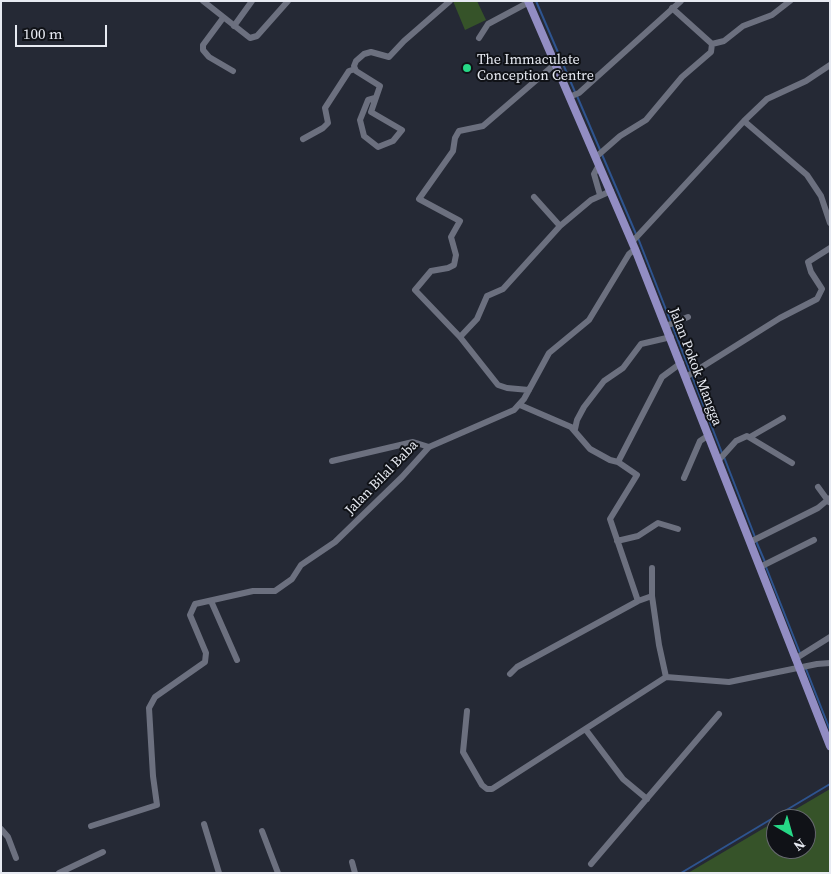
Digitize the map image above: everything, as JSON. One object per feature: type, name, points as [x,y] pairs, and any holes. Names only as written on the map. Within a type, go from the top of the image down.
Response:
[{"type":"main road","name":"Jalan Pokok Mangga","points":[[529,2],[555,64],[574,95],[599,154],[599,166],[670,325],[671,337],[681,363],[690,375],[708,435],[763,565],[830,746]]},
{"type":"street","points":[[203,1],[250,38],[257,36],[288,1]]},
{"type":"street","points":[[234,26],[252,1]]},
{"type":"street","points":[[355,69],[356,61],[364,54],[371,52],[384,58],[394,55],[404,41],[450,1]]},
{"type":"street","points":[[509,1],[512,9]]},
{"type":"street","points":[[574,95],[680,1]]},
{"type":"street","points":[[712,44],[724,41],[743,26],[772,15],[790,1]]},
{"type":"street","points":[[479,38],[488,24],[512,9],[529,2]]},
{"type":"street","points":[[672,8],[712,44]]},
{"type":"street","points":[[223,18],[204,45],[203,50],[209,57],[233,71]]},
{"type":"street","points":[[599,154],[620,136],[646,120],[678,82],[711,52],[712,44]]},
{"type":"street","points":[[530,390],[506,388],[498,384],[460,337],[414,290],[431,271],[454,265],[456,256],[451,237],[460,220],[419,199],[453,151],[455,138],[459,132],[483,126],[555,64]]},
{"type":"street","name":"Jalan Bilal Baba","points":[[91,826],[157,804],[151,752],[151,703],[161,692],[205,662],[206,653],[190,615],[195,604],[253,591],[275,591],[292,579],[301,565],[336,542],[395,484],[429,447],[509,413],[520,405],[549,353],[589,320],[641,232],[744,121],[767,99],[806,81],[830,65]]},
{"type":"street","points":[[355,69],[380,86],[371,112],[402,130],[393,141],[378,147],[364,136],[360,120],[364,105],[368,100],[375,98]]},
{"type":"street","points":[[303,139],[323,128],[328,123],[325,108],[349,71],[355,69]]},
{"type":"street","points":[[744,121],[807,175],[821,196],[830,223]]},
{"type":"street","points":[[599,166],[594,174],[600,195]]},
{"type":"street","points":[[460,337],[477,319],[487,296],[503,289],[560,226],[600,195],[611,191]]},
{"type":"street","points":[[534,197],[560,226]]},
{"type":"street","points":[[690,375],[780,318],[817,298],[822,290],[811,272],[808,262],[830,248]]},
{"type":"street","points":[[670,325],[688,317]]},
{"type":"street","points":[[575,429],[577,420],[584,407],[604,381],[623,368],[641,344],[671,337]]},
{"type":"street","points":[[618,462],[662,377],[681,363]]},
{"type":"street","points":[[520,405],[575,429],[590,449],[618,462],[637,475],[611,515],[611,525],[638,601]]},
{"type":"street","points":[[719,460],[742,437],[750,437],[783,418]]},
{"type":"street","points":[[684,478],[700,442],[708,435]]},
{"type":"street","points":[[750,437],[792,463]]},
{"type":"street","points":[[332,461],[413,442],[429,447]]},
{"type":"street","points":[[752,541],[818,508],[829,500],[818,486]]},
{"type":"street","points":[[617,541],[638,536],[658,523],[678,529]]},
{"type":"street","points":[[763,565],[814,540]]},
{"type":"street","points":[[652,568],[652,596],[666,677]]},
{"type":"street","points":[[510,674],[517,667],[638,601],[652,596]]},
{"type":"street","points":[[211,600],[237,660]]},
{"type":"street","points":[[797,658],[830,637]]},
{"type":"street","points":[[467,710],[463,752],[487,790],[496,787],[666,677],[729,682],[830,663]]},
{"type":"street","points":[[591,864],[719,714]]},
{"type":"street","points":[[586,730],[623,779],[647,799]]},
{"type":"street","points":[[204,824],[219,873]]},
{"type":"street","points":[[1,829],[7,834],[16,858]]},
{"type":"street","points":[[262,831],[278,873]]},
{"type":"street","points":[[59,873],[103,852]]},
{"type":"street","points":[[352,862],[355,873]]},
{"type":"green space","points":[[453,1],[477,1],[486,20],[465,30]]},
{"type":"green space","points":[[830,789],[830,871],[826,873],[688,873],[766,827],[766,859],[816,859],[816,809],[796,809]]},
{"type":"waterway","points":[[536,1],[575,92]]},
{"type":"waterway","points":[[577,96],[636,234]]},
{"type":"waterway","points":[[638,238],[690,371]]},
{"type":"waterway","points":[[692,376],[722,453]]},
{"type":"waterway","points":[[724,457],[755,537]]},
{"type":"waterway","points":[[756,541],[765,562]]},
{"type":"waterway","points":[[766,567],[800,653]]},
{"type":"waterway","points":[[806,669],[830,730]]},
{"type":"waterway","points":[[681,873],[830,784]]},
{"type":"place","name":"The Immaculate Conception Centre","points":[[467,68]]}]
